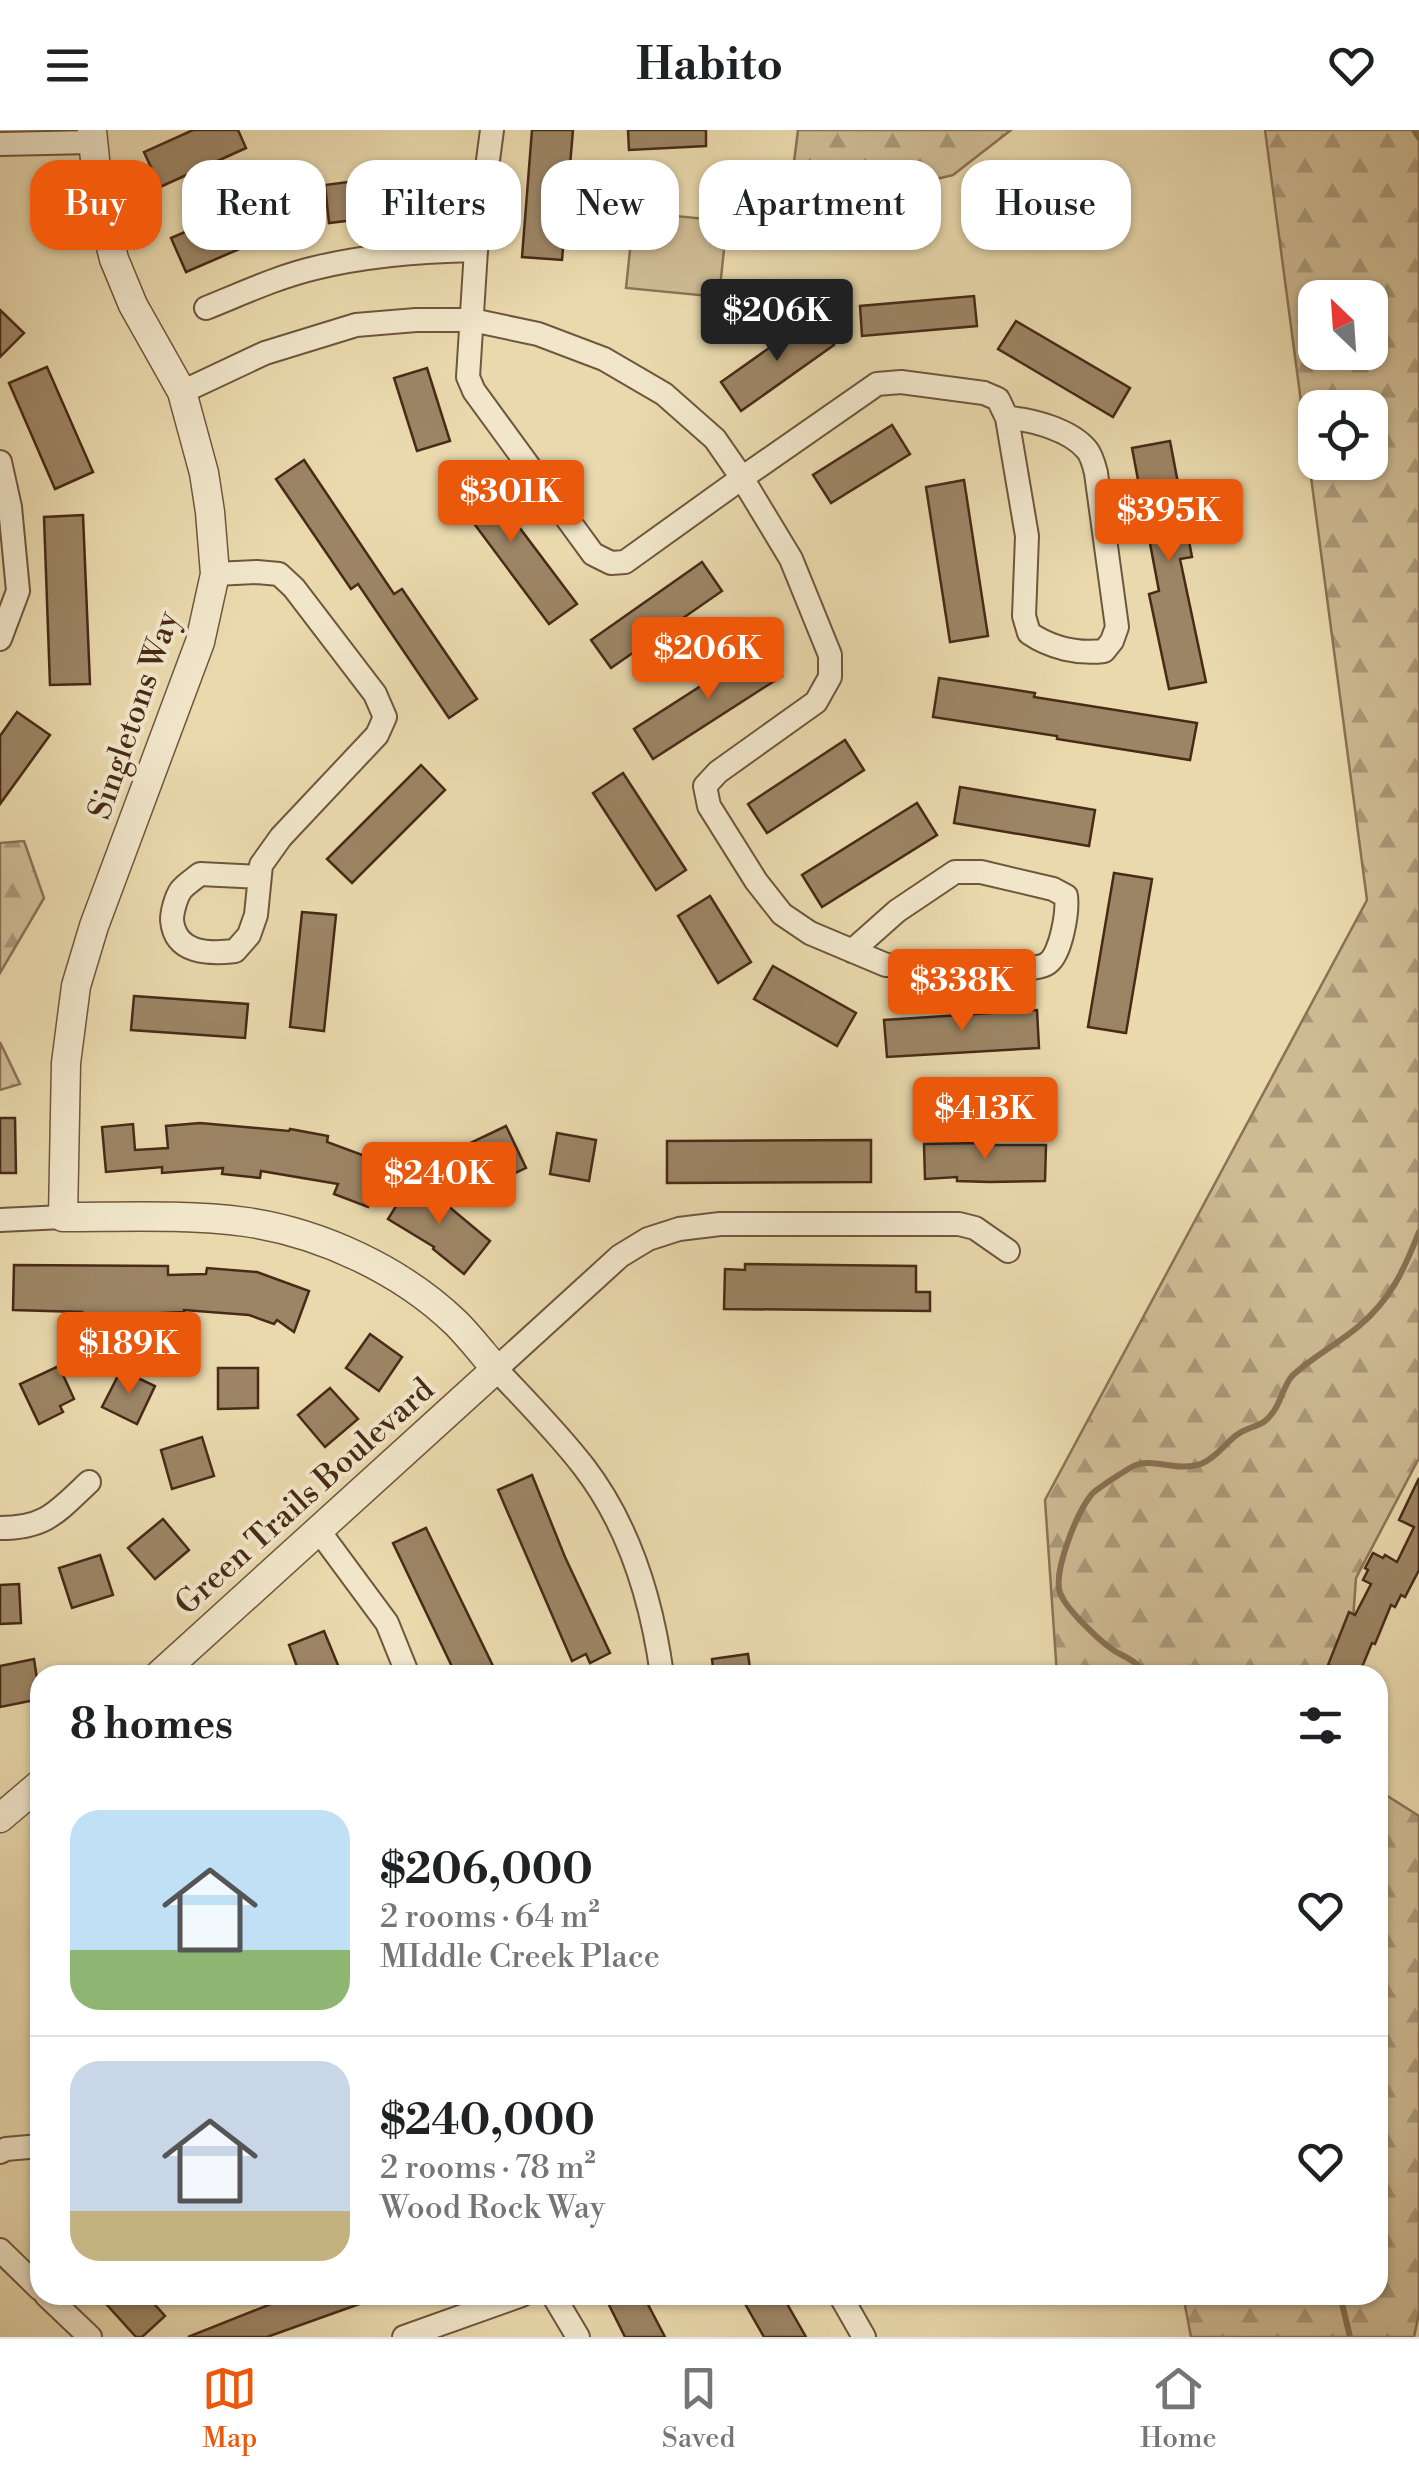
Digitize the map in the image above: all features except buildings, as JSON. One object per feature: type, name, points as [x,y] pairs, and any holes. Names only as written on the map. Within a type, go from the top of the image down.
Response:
[{"type":"street","points":[[488,160],[492,130]]},
{"type":"street","points":[[0,144],[92,136]]},
{"type":"street","name":"Singletons Way","points":[[63,1217],[66,1063],[76,986],[94,926],[200,642],[215,574],[204,474],[182,392],[133,305],[114,258],[99,199],[92,136]]},
{"type":"street","points":[[206,308],[312,268],[370,256],[476,250],[468,366],[474,391],[592,554],[610,563],[625,562],[878,384],[901,382],[984,392],[998,400],[1007,418],[1027,536],[1024,616],[1028,634],[1043,643],[1084,653],[1104,651],[1118,626],[1090,452],[1076,440],[1050,428],[1028,419],[1007,418]]},
{"type":"street","points":[[182,392],[264,353],[356,325],[472,320],[538,334],[604,359],[664,394],[715,439],[742,478],[791,559],[830,655],[830,677],[816,702],[704,786],[709,806],[734,848],[782,914],[810,933],[852,951],[886,964],[1031,968],[1045,966],[1056,955],[1066,896],[981,872],[955,872],[897,912],[852,951]]},
{"type":"street","points":[[0,462],[10,506],[18,590],[0,640]]},
{"type":"street","points":[[215,574],[279,574],[376,694],[385,717],[377,736],[281,836],[261,865],[260,877]]},
{"type":"street","points":[[0,1220],[194,1218],[246,1222],[319,1241],[361,1259],[414,1290],[456,1323],[587,1470],[616,1518],[636,1564],[649,1604],[660,1665]]},
{"type":"street","points":[[496,1369],[620,1256],[679,1228],[720,1224],[960,1224],[975,1228],[1008,1251]]},
{"type":"street","name":"Green Trails Boulevard","points":[[170,1665],[496,1369]]},
{"type":"street","points":[[0,1528],[28,1526],[52,1517],[89,1482]]},
{"type":"street","points":[[319,1531],[386,1623],[404,1665]]},
{"type":"street","points":[[0,1818],[30,1792]]},
{"type":"street","points":[[0,2152],[30,2147]]},
{"type":"street","points":[[0,2250],[30,2279]]},
{"type":"street","points":[[56,2305],[90,2337]]},
{"type":"street","points":[[406,2337],[494,2305]]},
{"type":"street","points":[[559,2305],[578,2337]]},
{"type":"street","points":[[846,2305],[864,2337]]},
{"type":"green space","points":[[798,130],[1011,130],[972,160],[961,160],[961,169],[953,175],[941,178],[941,160],[794,160]]},
{"type":"green space","points":[[1265,130],[1419,130],[1419,1458],[1356,1578],[1350,1665],[1056,1665],[1045,1500],[1367,900],[1311,480],[1388,480],[1388,390],[1299,390]]},
{"type":"green space","points":[[679,216],[699,218],[699,250],[724,250],[719,297],[626,288],[630,250],[679,250]]},
{"type":"green space","points":[[24,841],[44,898],[0,973],[0,843]]},
{"type":"green space","points":[[0,1042],[20,1084],[0,1090]]},
{"type":"green space","points":[[1388,1796],[1419,1816],[1419,2313],[1414,2337],[1191,2337],[1185,2305],[1388,2305]]},
{"type":"waterway","points":[[1414,130],[1419,138]]},
{"type":"waterway","points":[[1137,1665],[1094,1634],[1060,1593],[1063,1557],[1086,1503],[1099,1488],[1136,1465],[1185,1467],[1203,1463],[1238,1434],[1265,1421],[1292,1376],[1351,1333],[1380,1305],[1402,1271],[1419,1232]]},
{"type":"waterway","points":[[1342,2305],[1350,2337]]}]
